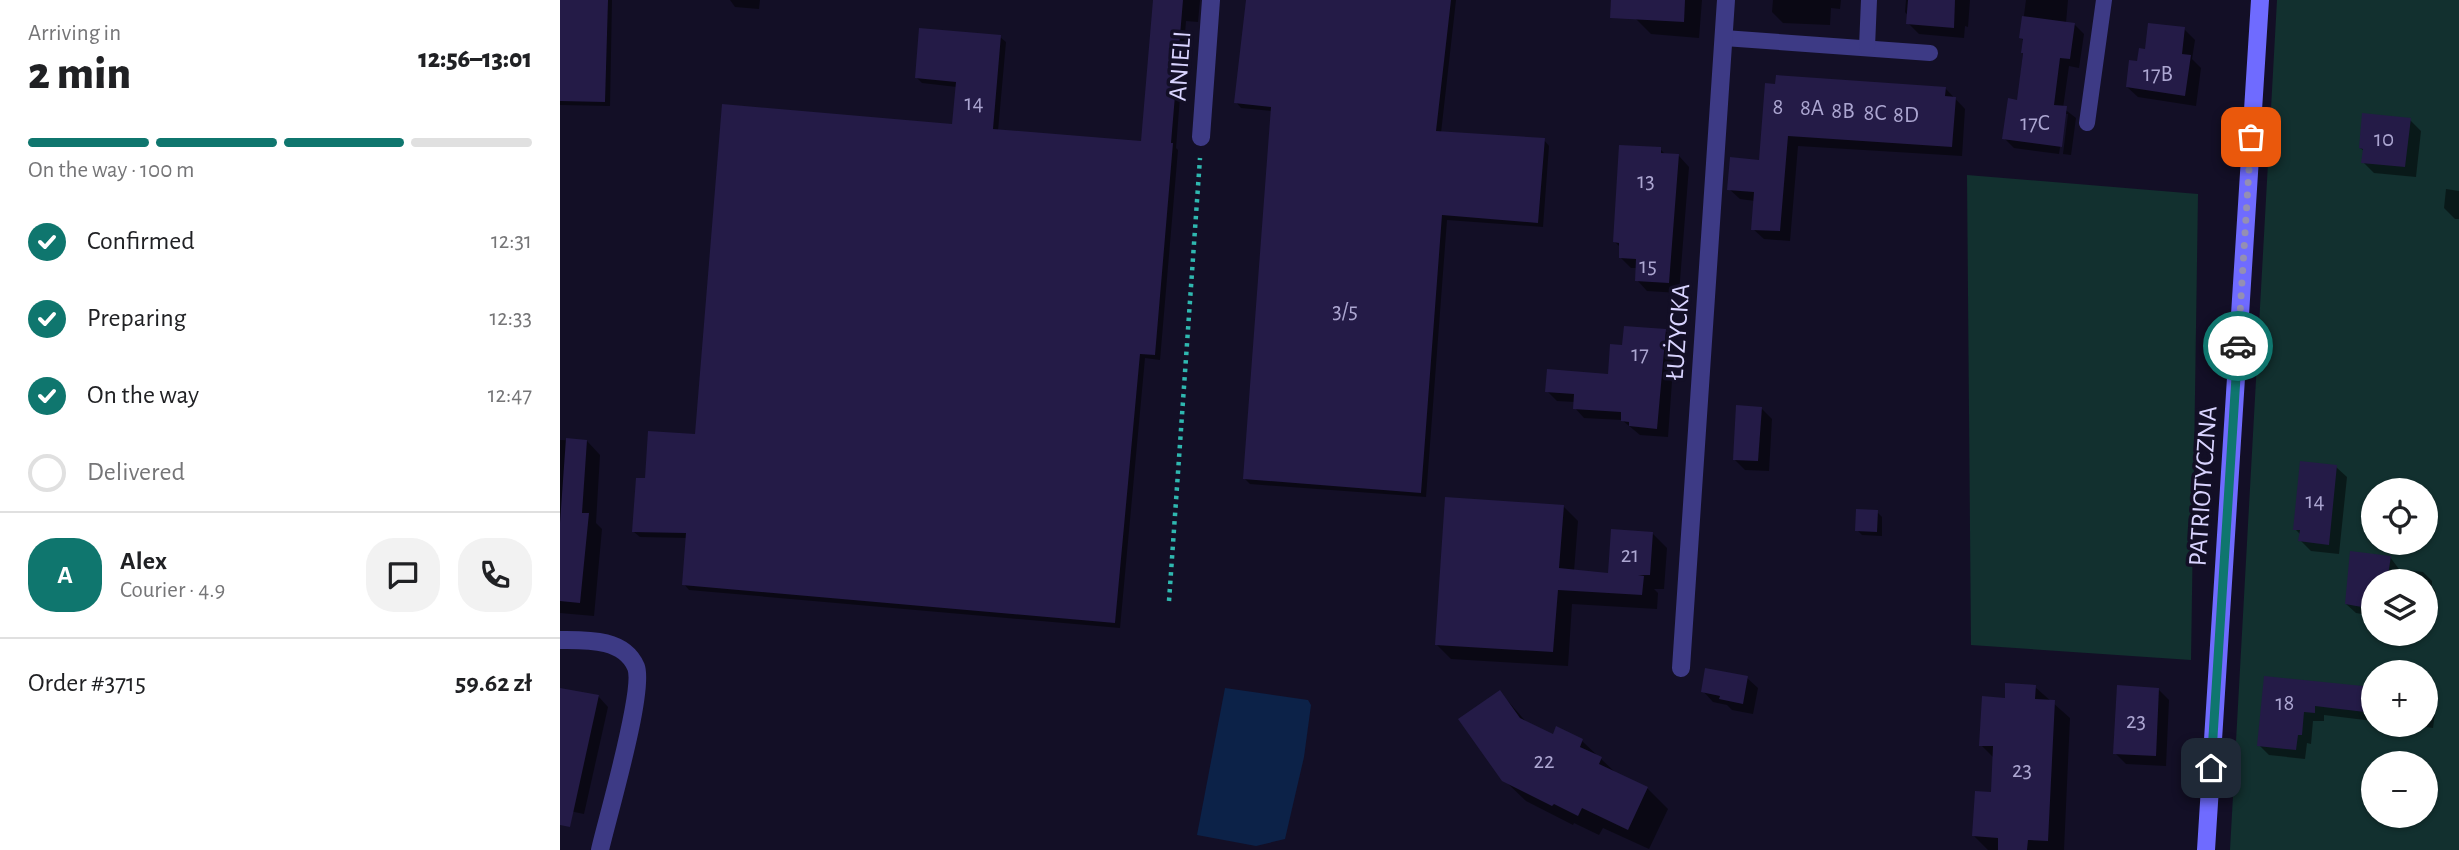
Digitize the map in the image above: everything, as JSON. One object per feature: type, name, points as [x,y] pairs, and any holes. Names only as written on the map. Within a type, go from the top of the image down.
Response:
[{"type":"street","name":"ANIELI","points":[[1202,136],[1211,0]]},
{"type":"street","name":"ŁUŻYCKA","points":[[1681,668],[1726,0]]},
{"type":"street","name":"PATRIOTYCZNA","points":[[2206,850],[2260,0]]},
{"type":"street","points":[[560,640],[587,640],[614,645],[636,667],[637,699],[600,850]]},
{"type":"lane","points":[[1867,47],[1869,0]]},
{"type":"lane","points":[[2087,123],[2105,0]]},
{"type":"lane","points":[[1724,38],[1930,53]]},
{"type":"path","points":[[1169,601],[1202,136]]},
{"type":"green space","points":[[2277,0],[2459,0],[2459,850],[2230,850]]},
{"type":"green space","points":[[1967,175],[2198,194],[2191,660],[1971,645]]},
{"type":"water","points":[[1225,688],[1308,700],[1311,705],[1304,757],[1285,839],[1256,846],[1197,835]]},
{"type":"building","points":[[560,0],[608,0],[605,102],[560,101]]},
{"type":"building","points":[[1153,0],[1183,0],[1155,355],[1140,354],[1115,623],[682,585],[686,533],[632,532],[636,478],[645,478],[648,431],[695,434],[722,104],[952,124],[956,82],[915,78],[919,28],[1001,35],[993,129],[1141,141]]},
{"type":"building","points":[[1246,0],[1451,0],[1436,131],[1545,138],[1538,223],[1442,215],[1421,493],[1243,479],[1271,107],[1234,103]]},
{"type":"building","points":[[1611,0],[1685,0],[1684,22],[1610,18]]},
{"type":"building","points":[[1908,0],[1955,0],[1954,28],[1906,24]]},
{"type":"building","points":[[2022,16],[2075,23],[2070,59],[2060,58],[2054,105],[2067,106],[2062,147],[2002,139],[2008,98],[2017,100],[2023,53],[2023,39],[2019,38]]},
{"type":"building","points":[[2148,23],[2185,27],[2182,54],[2191,55],[2185,96],[2126,87],[2129,60],[2137,61],[2139,48],[2145,49]]},
{"type":"building","points":[[1776,75],[1946,87],[1945,96],[1956,97],[1952,147],[1788,136],[1780,231],[1751,230],[1754,192],[1727,190],[1730,157],[1759,160],[1765,83],[1775,84]]},
{"type":"building","points":[[2362,113],[2411,118],[2405,167],[2361,163],[2363,149],[2359,148]]},
{"type":"building","points":[[1619,145],[1661,147],[1661,153],[1679,154],[1669,283],[1635,281],[1636,259],[1619,258],[1619,243],[1613,242]]},
{"type":"building","points":[[1624,326],[1666,329],[1657,429],[1629,426],[1629,422],[1621,421],[1621,412],[1573,409],[1574,394],[1545,392],[1547,369],[1608,374],[1610,344],[1622,345]]},
{"type":"building","points":[[1736,405],[1762,407],[1758,461],[1733,460]]},
{"type":"building","points":[[566,438],[587,440],[582,513],[589,513],[580,603],[560,601],[560,523]]},
{"type":"building","points":[[2300,461],[2337,465],[2329,545],[2298,541],[2300,530],[2293,530]]},
{"type":"building","points":[[1445,497],[1564,505],[1559,568],[1608,573],[1611,529],[1653,532],[1650,575],[1638,575],[1644,576],[1642,595],[1558,590],[1553,652],[1435,645]]},
{"type":"building","points":[[1856,509],[1878,510],[1877,532],[1855,531]]},
{"type":"building","points":[[2350,551],[2361,552],[2361,555],[2391,556],[2389,569],[2361,569],[2361,607],[2345,604]]},
{"type":"building","points":[[1705,668],[1748,676],[1743,704],[1701,692]]},
{"type":"building","points":[[2264,676],[2361,686],[2361,712],[2315,706],[2315,713],[2304,712],[2302,735],[2298,735],[2296,750],[2257,746]]},
{"type":"building","points":[[2005,683],[2036,685],[2035,699],[2055,700],[2048,841],[2028,840],[2027,850],[1998,850],[1998,838],[1972,836],[1975,791],[1991,792],[1993,746],[1979,746],[1982,696],[2005,698]]},
{"type":"building","points":[[2117,685],[2159,688],[2156,756],[2113,754]]},
{"type":"building","points":[[560,688],[599,695],[570,827],[560,825]]},
{"type":"building","points":[[1500,690],[1520,718],[1553,734],[1556,726],[1583,739],[1580,747],[1602,757],[1599,764],[1648,787],[1628,830],[1582,808],[1578,816],[1554,804],[1552,806],[1502,781],[1458,719]]},
{"type":"way so far","points":[[2238,346],[2251,137]]},
{"type":"route","points":[[2211,768],[2238,346]]}]
